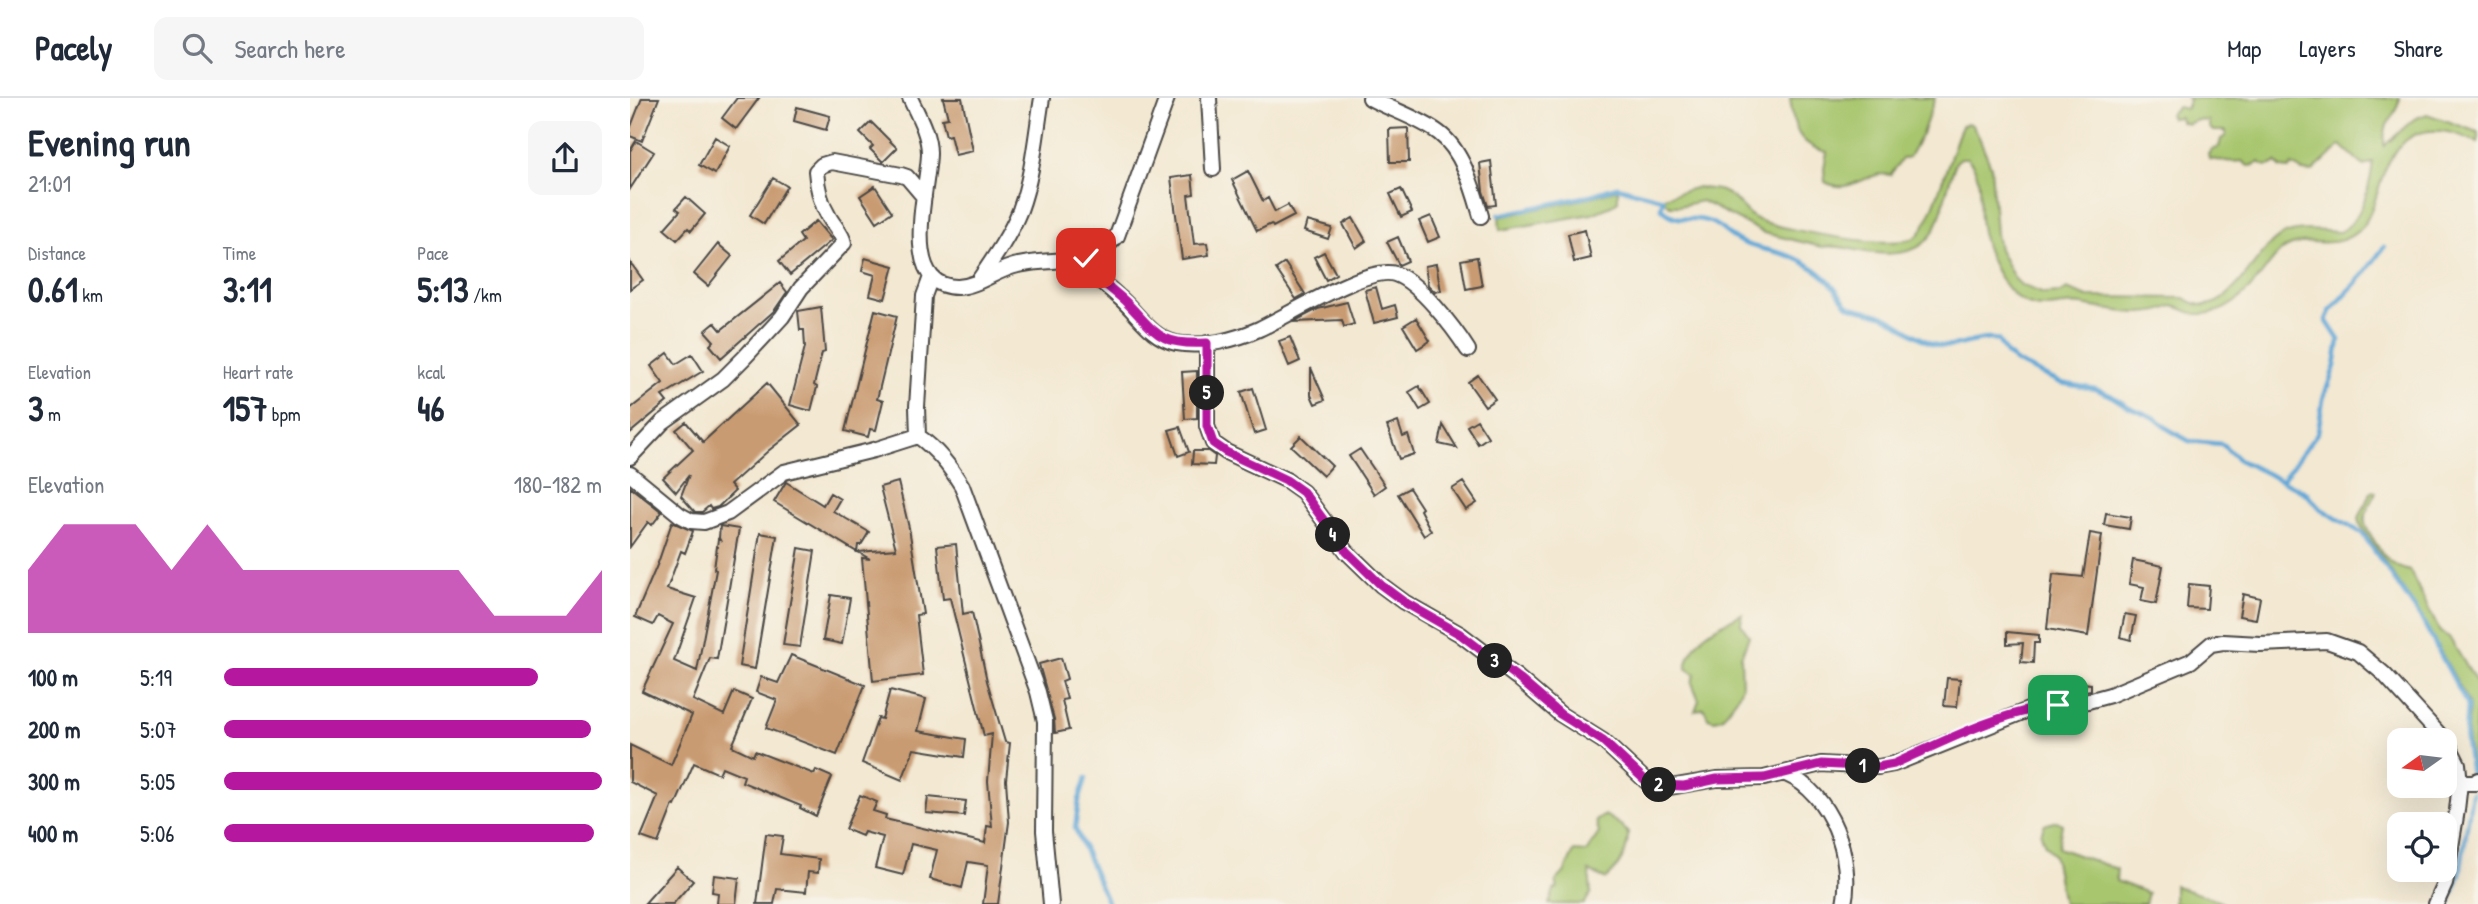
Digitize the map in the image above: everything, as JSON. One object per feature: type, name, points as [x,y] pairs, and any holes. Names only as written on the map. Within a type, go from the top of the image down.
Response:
[{"type":"street","points":[[910,98],[927,137],[929,151],[920,230],[926,267],[939,283],[961,287],[1017,265],[1074,260],[1097,254],[1117,236],[1167,98]]},
{"type":"street","points":[[978,281],[1010,231],[1020,208],[1042,98]]},
{"type":"street","points":[[1209,98],[1213,169]]},
{"type":"street","points":[[1370,98],[1441,134],[1461,163],[1481,216]]},
{"type":"street","points":[[630,457],[663,422],[723,379],[759,343],[782,317],[801,288],[844,243],[824,208],[816,181],[816,171],[822,165],[832,162],[901,175],[907,177],[924,197]]},
{"type":"street","points":[[1074,260],[1120,297],[1150,330],[1177,343],[1220,342],[1258,330],[1332,292],[1367,276],[1382,273],[1394,274],[1419,291],[1454,327],[1468,350]]},
{"type":"street","points":[[918,436],[917,407],[924,296],[931,276]]},
{"type":"street","points":[[1207,343],[1207,426],[1213,443],[1226,452],[1286,480],[1303,492],[1347,552],[1389,592],[1460,634],[1560,714],[1603,741],[1646,781],[1670,786],[1717,779],[1764,778],[1821,764],[1878,767],[1894,764],[1987,724],[2028,710],[2110,695],[2191,661],[2211,644],[2327,641],[2358,652],[2384,674],[2448,744],[2458,764],[2460,783],[2445,884],[2436,904]]},
{"type":"street","points":[[630,474],[680,515],[691,521],[704,522],[728,513],[784,471],[874,450],[918,436]]},
{"type":"street","points":[[918,436],[934,447],[962,486],[1038,692],[1045,721],[1044,831],[1051,904]]},
{"type":"street","points":[[1786,774],[1808,787],[1820,800],[1830,820],[1841,847],[1846,871],[1844,904]]},
{"type":"street","points":[[2460,783],[2476,783],[2478,780]]},
{"type":"green space","points":[[1790,98],[1935,98],[1922,134],[1909,157],[1902,159],[1890,175],[1881,174],[1851,185],[1835,186],[1825,182],[1827,152],[1809,144],[1798,133]]},
{"type":"green space","points":[[2187,98],[2400,98],[2385,130],[2384,146],[2414,119],[2427,114],[2478,132],[2478,143],[2462,136],[2432,131],[2408,139],[2389,161],[2370,213],[2358,231],[2333,242],[2300,243],[2284,249],[2238,300],[2221,310],[2202,314],[2172,306],[2140,313],[2076,304],[2040,307],[2012,294],[1996,271],[1985,244],[1980,219],[1978,179],[1967,158],[1956,162],[1941,214],[1927,240],[1915,249],[1898,253],[1822,247],[1764,233],[1702,201],[1670,206],[1664,201],[1664,197],[1698,187],[1718,190],[1734,198],[1755,219],[1774,225],[1866,241],[1906,240],[1917,236],[1928,218],[1962,126],[1968,123],[1979,137],[1991,166],[1999,249],[2014,278],[2021,285],[2044,294],[2061,293],[2067,289],[2088,297],[2185,298],[2200,305],[2213,304],[2238,284],[2271,244],[2281,236],[2302,231],[2340,232],[2348,227],[2364,202],[2373,162],[2364,166],[2341,145],[2312,172],[2302,171],[2292,165],[2289,169],[2281,168],[2276,162],[2270,166],[2259,162],[2248,166],[2242,161],[2209,159],[2208,154],[2219,147],[2226,131],[2213,131],[2209,127],[2209,121],[2197,120],[2188,124],[2181,122],[2180,117],[2171,118],[2169,114],[2178,107],[2186,109],[2189,101]]},
{"type":"green space","points":[[1618,189],[1618,201],[1592,214],[1500,230],[1499,217]]},
{"type":"green space","points":[[2371,491],[2376,492],[2366,514],[2366,527],[2388,560],[2410,571],[2440,632],[2449,637],[2478,685],[2474,751],[2478,772],[2473,776],[2467,734],[2469,706],[2464,694],[2422,618],[2361,526],[2359,518]]},
{"type":"green space","points":[[1742,614],[1741,624],[1749,636],[1741,657],[1742,686],[1737,698],[1722,718],[1714,720],[1708,718],[1704,708],[1695,711],[1699,700],[1692,683],[1695,674],[1686,668],[1694,647],[1707,633]]},
{"type":"green space","points":[[1605,815],[1628,833],[1627,847],[1619,864],[1606,879],[1589,871],[1591,893],[1584,904],[1549,904],[1554,890],[1558,888],[1556,881],[1564,873],[1574,851],[1586,852],[1599,833],[1596,821]]},
{"type":"green space","points":[[2057,821],[2062,824],[2058,848],[2117,869],[2116,881],[2148,893],[2145,904],[2063,904],[2054,856],[2045,845],[2041,834],[2044,825]]},
{"type":"green space","points":[[2174,885],[2212,898],[2224,904],[2174,904]]},
{"type":"building","points":[[642,98],[659,98],[642,141],[630,136],[630,129]]},
{"type":"building","points":[[737,98],[759,98],[736,129],[722,118]]},
{"type":"building","points":[[943,98],[962,98],[973,151],[955,155],[942,119],[948,118]]},
{"type":"building","points":[[797,107],[830,116],[826,130],[794,121]]},
{"type":"building","points":[[871,122],[897,148],[883,162],[870,149],[873,146],[860,133]]},
{"type":"building","points":[[1408,128],[1409,162],[1390,162],[1389,129]]},
{"type":"building","points":[[715,137],[730,146],[715,174],[699,165]]},
{"type":"building","points":[[636,141],[654,152],[630,189],[630,151]]},
{"type":"building","points":[[1491,161],[1496,205],[1488,206],[1483,191],[1480,163]]},
{"type":"building","points":[[1248,171],[1263,201],[1268,198],[1275,212],[1288,205],[1294,216],[1273,227],[1271,224],[1257,231],[1232,180]]},
{"type":"building","points":[[1192,175],[1194,194],[1188,195],[1194,244],[1207,243],[1209,255],[1182,259],[1171,178]]},
{"type":"building","points":[[773,178],[787,186],[764,224],[750,215]]},
{"type":"building","points":[[875,186],[892,212],[877,222],[860,196]]},
{"type":"building","points":[[1401,189],[1412,212],[1401,217],[1390,194]]},
{"type":"building","points":[[686,197],[705,214],[691,231],[688,228],[677,240],[664,229],[680,211],[676,208]]},
{"type":"building","points":[[1431,216],[1440,237],[1428,242],[1419,221]]},
{"type":"building","points":[[1353,218],[1366,241],[1356,248],[1343,224]]},
{"type":"building","points":[[816,221],[832,240],[790,275],[779,261],[803,241],[799,235]]},
{"type":"building","points":[[1307,221],[1332,228],[1328,239],[1304,231]]},
{"type":"building","points":[[1585,230],[1591,258],[1574,262],[1568,234]]},
{"type":"building","points":[[1398,237],[1408,261],[1399,265],[1387,242]]},
{"type":"building","points":[[718,244],[732,256],[708,286],[694,274]]},
{"type":"building","points":[[1324,252],[1336,274],[1326,280],[1314,257]]},
{"type":"building","points":[[1477,257],[1482,286],[1466,289],[1461,260]]},
{"type":"building","points":[[865,258],[894,266],[885,299],[870,295],[875,275],[862,271]]},
{"type":"building","points":[[630,262],[643,280],[630,289]]},
{"type":"building","points":[[1285,263],[1305,294],[1296,299],[1276,269]]},
{"type":"building","points":[[1436,264],[1441,291],[1435,292],[1428,285],[1425,266]]},
{"type":"building","points":[[780,283],[787,292],[774,311],[721,358],[710,345],[714,341],[705,331],[715,323],[721,330]]},
{"type":"building","points":[[1376,287],[1382,309],[1395,305],[1398,317],[1374,323],[1365,290]]},
{"type":"building","points":[[1347,302],[1354,324],[1344,327],[1342,320],[1293,322],[1318,309]]},
{"type":"building","points":[[821,307],[825,352],[822,353],[814,385],[817,387],[811,411],[790,405],[805,347],[804,330],[800,330],[798,311]]},
{"type":"building","points":[[875,310],[897,316],[877,399],[883,401],[876,430],[870,429],[868,437],[845,431]]},
{"type":"building","points":[[1416,318],[1430,341],[1417,349],[1403,326]]},
{"type":"building","points":[[1290,337],[1300,361],[1289,366],[1279,341]]},
{"type":"building","points":[[668,353],[676,364],[692,354],[703,371],[662,396],[667,402],[630,433],[630,409],[663,383],[651,366]]},
{"type":"building","points":[[1311,368],[1325,400],[1315,404],[1311,395]]},
{"type":"building","points":[[1197,371],[1197,418],[1185,419],[1182,372]]},
{"type":"building","points":[[1478,375],[1495,399],[1485,406],[1468,382]]},
{"type":"building","points":[[767,383],[801,425],[730,485],[735,491],[718,507],[711,509],[709,506],[702,512],[695,512],[681,496],[689,475],[676,492],[663,478],[693,450],[676,430],[686,422],[703,442]]},
{"type":"building","points":[[1419,386],[1430,404],[1420,410],[1409,392]]},
{"type":"building","points":[[1253,388],[1266,430],[1254,434],[1241,392]]},
{"type":"building","points":[[1477,420],[1488,437],[1478,444],[1467,426]]},
{"type":"building","points":[[1398,422],[1403,437],[1408,435],[1414,454],[1399,459],[1387,426]]},
{"type":"building","points":[[1443,425],[1457,448],[1439,444]]},
{"type":"building","points":[[1180,427],[1189,452],[1178,456],[1169,430]]},
{"type":"building","points":[[1301,436],[1332,466],[1323,476],[1291,446]]},
{"type":"building","points":[[1360,449],[1385,486],[1374,494],[1349,456]]},
{"type":"building","points":[[1193,451],[1208,451],[1215,456],[1214,465],[1192,464]]},
{"type":"building","points":[[786,482],[823,505],[830,493],[840,499],[833,511],[869,532],[861,545],[858,545],[857,552],[774,502]]},
{"type":"building","points":[[898,482],[909,528],[923,614],[916,615],[923,675],[873,681],[862,558],[870,559],[858,552],[896,549],[880,487]]},
{"type":"building","points":[[1463,482],[1477,503],[1466,510],[1452,489]]},
{"type":"building","points":[[630,487],[662,512],[652,525],[648,522],[630,547]]},
{"type":"building","points":[[1409,488],[1422,508],[1420,510],[1431,531],[1424,536],[1398,494]]},
{"type":"building","points":[[2106,513],[2131,517],[2129,529],[2104,525]]},
{"type":"building","points":[[672,522],[693,531],[685,553],[681,551],[667,589],[696,598],[674,661],[697,671],[716,570],[720,526],[739,529],[717,659],[710,658],[693,700],[724,715],[734,691],[752,699],[732,746],[753,756],[755,751],[814,774],[816,770],[832,777],[816,816],[800,808],[801,806],[742,782],[744,776],[722,767],[719,774],[694,763],[658,843],[641,837],[658,796],[630,782],[630,745],[671,765],[692,715],[642,691],[673,624],[658,616],[653,625],[635,617]]},
{"type":"building","points":[[760,533],[777,536],[755,669],[739,666]]},
{"type":"building","points":[[2090,533],[2102,535],[2088,636],[2047,629],[2053,574],[2083,577]]},
{"type":"building","points":[[956,544],[963,614],[972,612],[987,681],[1005,742],[1010,743],[1006,780],[1009,822],[998,904],[983,904],[988,865],[968,862],[962,888],[930,879],[937,850],[911,844],[903,875],[875,868],[883,837],[864,832],[862,836],[845,829],[860,795],[877,802],[873,811],[886,815],[885,819],[985,843],[987,826],[992,827],[988,781],[992,734],[984,736],[950,598],[943,599],[937,546]]},
{"type":"building","points":[[799,548],[815,551],[800,647],[783,645]]},
{"type":"building","points":[[2133,560],[2163,566],[2156,604],[2141,601],[2144,587],[2129,584]]},
{"type":"building","points":[[2189,584],[2209,586],[2207,609],[2187,608]]},
{"type":"building","points":[[2243,594],[2260,598],[2256,619],[2239,616]]},
{"type":"building","points":[[831,595],[850,598],[842,644],[823,640]]},
{"type":"building","points":[[2125,614],[2136,616],[2131,640],[2120,637]]},
{"type":"building","points":[[2007,632],[2039,635],[2039,643],[2034,643],[2033,663],[2021,662],[2023,643],[2007,644]]},
{"type":"building","points":[[791,655],[865,685],[837,755],[766,728],[777,700],[756,692],[761,677],[778,683]]},
{"type":"building","points":[[1061,658],[1067,679],[1062,681],[1067,699],[1062,700],[1069,730],[1055,733],[1054,719],[1039,664]]},
{"type":"building","points":[[1947,678],[1960,679],[1957,707],[1944,706]]},
{"type":"building","points":[[2054,680],[2091,684],[2091,690],[2053,693]]},
{"type":"building","points":[[890,690],[926,699],[918,731],[966,739],[964,757],[914,749],[902,780],[862,763],[878,718],[882,719]]},
{"type":"building","points":[[928,797],[966,801],[964,816],[926,813]]},
{"type":"building","points":[[766,834],[783,836],[780,854],[819,859],[818,873],[808,872],[806,892],[777,889],[774,904],[757,904]]},
{"type":"building","points":[[677,867],[693,881],[673,904],[644,904]]},
{"type":"building","points":[[714,875],[739,878],[736,904],[717,904],[718,893],[712,892]]},
{"type":"waterway","points":[[1499,215],[1617,187],[1663,199],[1661,208],[1674,217],[1710,222],[1741,242],[1808,264],[1830,282],[1848,305],[1884,316],[1929,342],[1952,346],[1998,340],[2006,354],[2018,363],[2061,383],[2095,389],[2110,395],[2155,418],[2189,441],[2222,444],[2239,460],[2297,488],[2321,509],[2362,533],[2421,618],[2467,706],[2465,734],[2471,776]]},
{"type":"waterway","points":[[2282,480],[2318,432],[2323,399],[2335,366],[2339,340],[2326,320],[2330,311],[2364,274],[2384,247]]},
{"type":"waterway","points":[[1086,778],[1079,800],[1075,828],[1108,904]]},
{"type":"waterway","points":[[2449,904],[2460,874],[2472,793]]},
{"type":"route","points":[[1086,258],[1074,260],[1126,303],[1150,330],[1177,343],[1207,343],[1207,426],[1213,443],[1226,452],[1286,480],[1303,492],[1347,552],[1389,592],[1460,634],[1560,714],[1603,741],[1646,781],[1670,786],[1698,784],[1717,779],[1764,778],[1833,763],[1878,767],[1894,764],[1987,724],[2039,707],[2058,705]]}]
